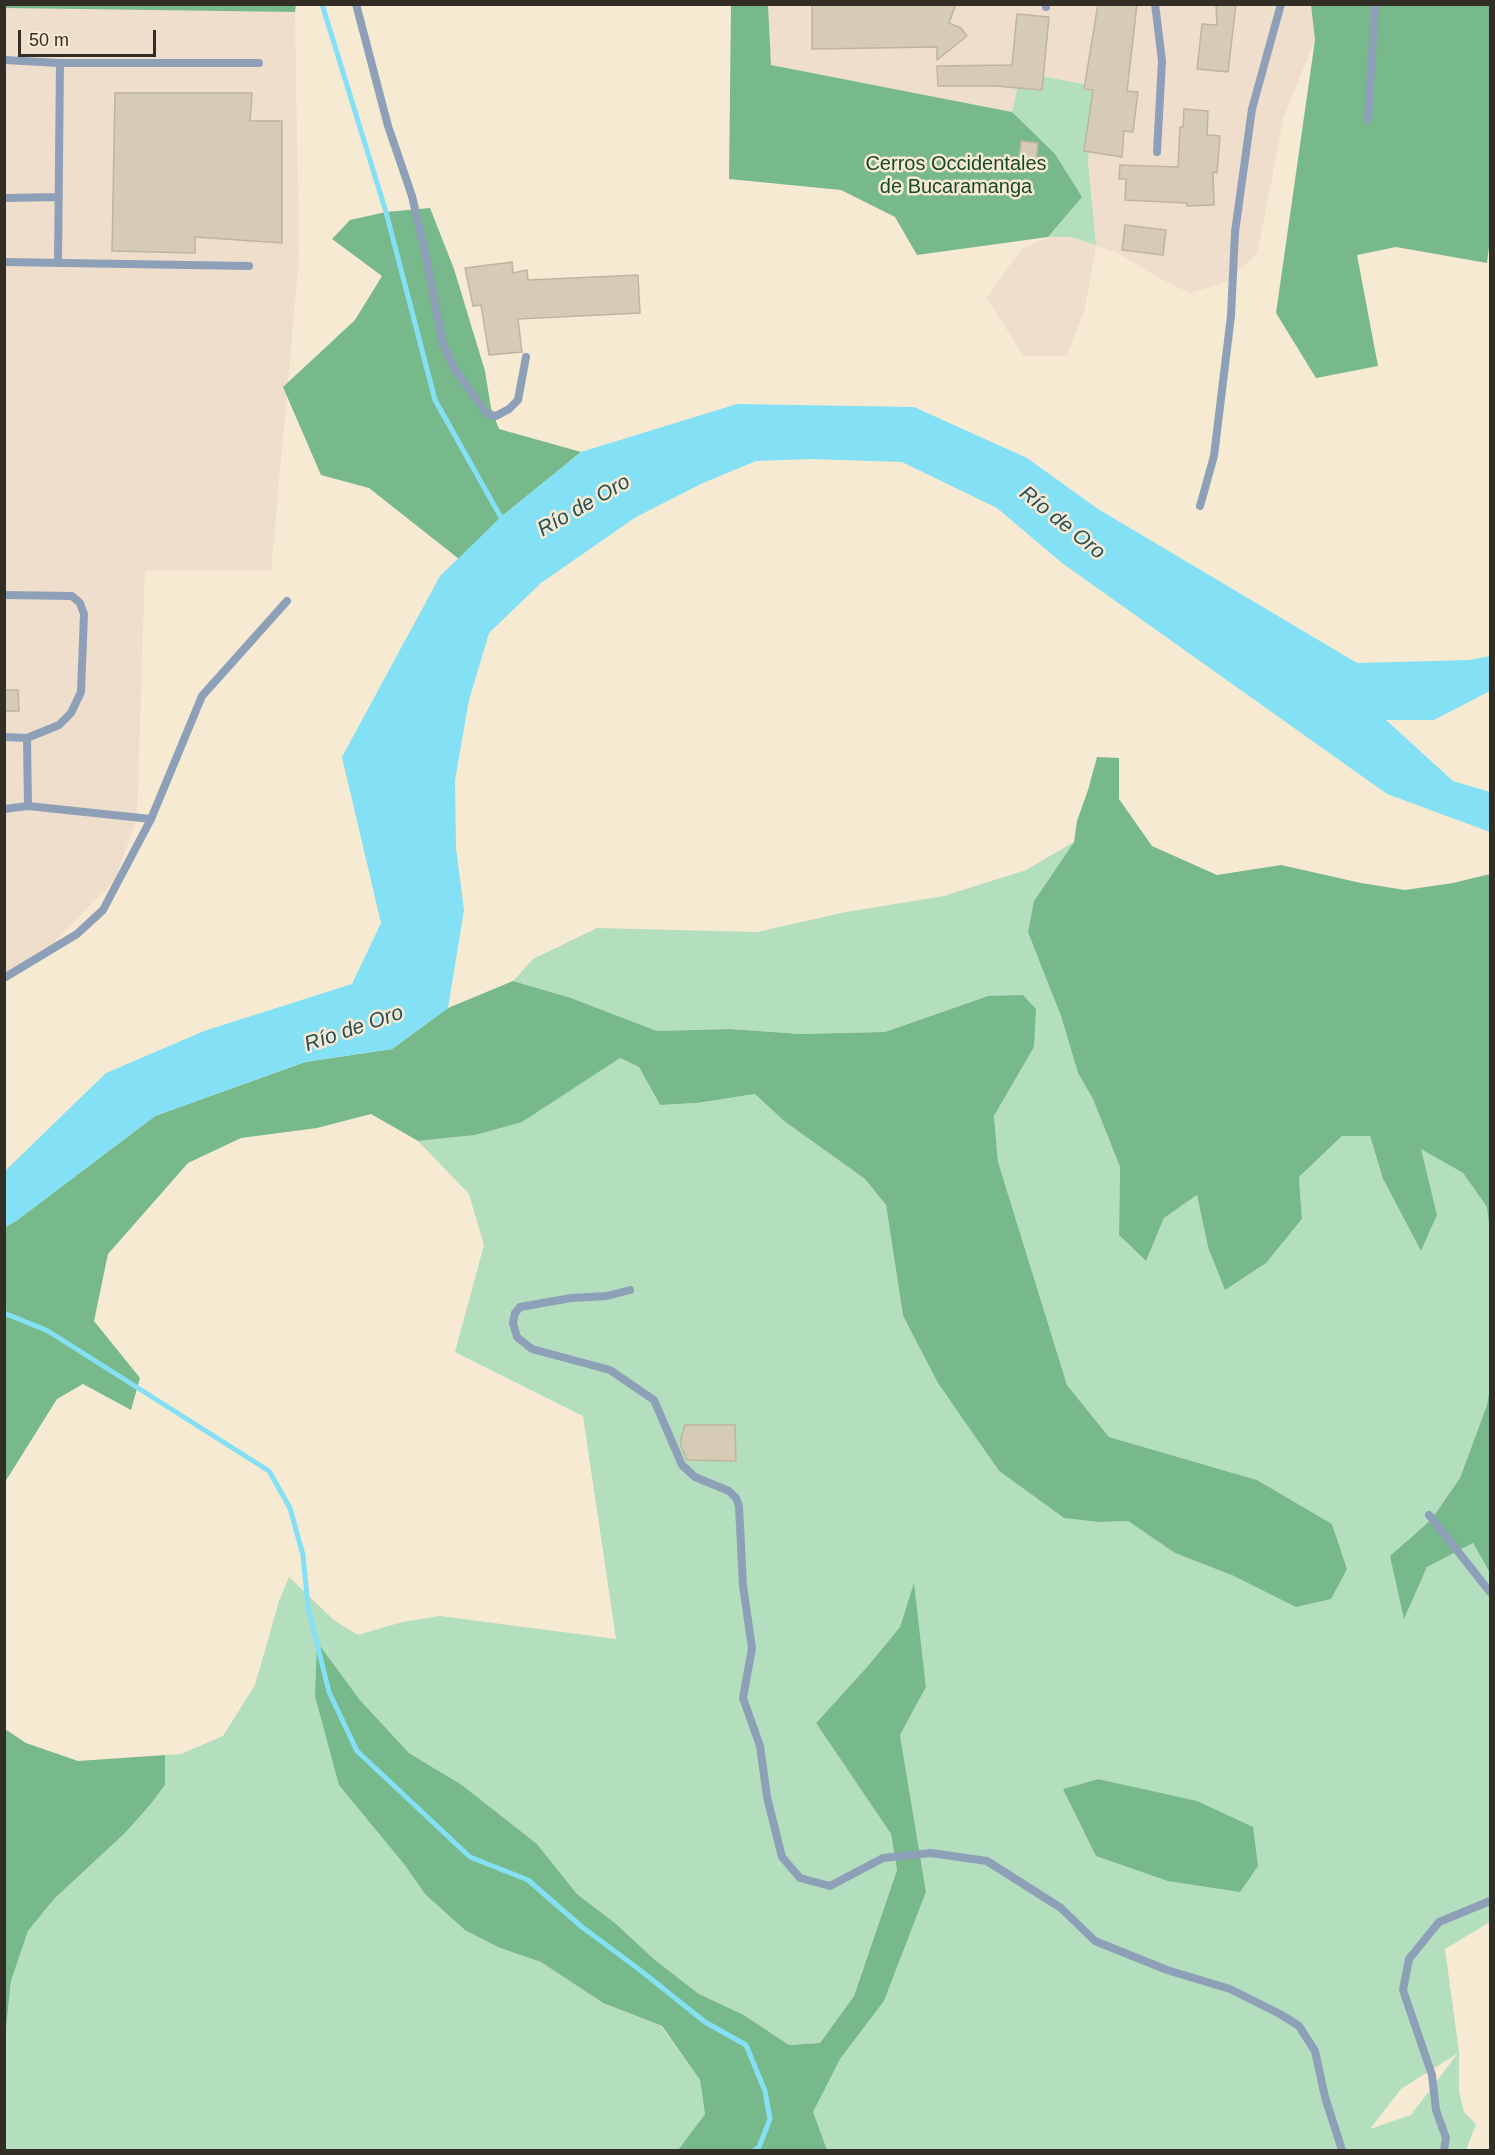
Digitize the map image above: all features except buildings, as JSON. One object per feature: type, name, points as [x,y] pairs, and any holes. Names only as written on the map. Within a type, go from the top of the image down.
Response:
[{"type":"lane","points":[[356,4],[363,40],[388,126],[412,196],[426,252],[443,344],[454,368],[487,414],[496,416],[509,409],[518,400],[526,357]]},
{"type":"lane","points":[[1155,4],[1162,61],[1157,152]]},
{"type":"lane","points":[[1200,506],[1214,456],[1231,316],[1235,232],[1252,109],[1281,4]]},
{"type":"lane","points":[[1368,120],[1375,4]]},
{"type":"lane","points":[[4,60],[60,63],[259,63]]},
{"type":"lane","points":[[58,263],[60,63]]},
{"type":"lane","points":[[4,198],[59,197]]},
{"type":"lane","points":[[4,262],[249,266]]},
{"type":"lane","points":[[4,595],[72,596],[80,603],[84,614],[81,692],[71,713],[59,725],[27,738],[4,737]]},
{"type":"lane","points":[[4,978],[77,934],[103,910],[151,819],[202,696],[287,601]]},
{"type":"lane","points":[[27,738],[28,806]]},
{"type":"lane","points":[[4,808],[28,806],[151,819]]},
{"type":"lane","points":[[630,1290],[607,1296],[571,1298],[520,1307],[515,1312],[513,1323],[517,1337],[532,1349],[610,1370],[654,1400],[682,1465],[695,1477],[729,1491],[736,1498],[740,1506],[743,1586],[752,1648],[744,1698],[760,1746],[766,1797],[782,1857],[800,1878],[830,1886],[883,1858],[931,1853],[987,1861],[1061,1908],[1095,1941],[1167,1970],[1230,1989],[1280,2014],[1299,2026],[1315,2051],[1324,2097],[1342,2151]]},
{"type":"lane","points":[[1429,1515],[1491,1592]]},
{"type":"lane","points":[[1444,2151],[1446,2138],[1436,2110],[1432,2075],[1403,1990],[1409,1959],[1438,1922],[1491,1901]]},
{"type":"shaded area","points":[[768,5],[1311,5],[1315,40],[1284,117],[1257,254],[1227,282],[1190,293],[1157,277],[1118,253],[1096,246],[1085,308],[1067,356],[1023,356],[987,298],[1021,249],[1048,237],[1071,237],[1096,245],[1088,161],[1094,86],[1022,72],[1012,112],[771,65]]},
{"type":"shaded area","points":[[5,8],[295,12],[299,258],[271,571],[145,571],[137,818],[115,880],[44,953],[5,974]]},
{"type":"green space","points":[[5,4],[296,5],[295,12],[5,8]]},
{"type":"green space","name":"Cerros Occidentales de Bucaramanga","points":[[731,5],[768,5],[771,65],[1012,112],[1055,154],[1082,197],[1048,237],[917,255],[895,217],[841,190],[729,179]]},
{"type":"green space","points":[[1311,5],[1490,5],[1490,240],[1487,263],[1396,247],[1357,255],[1378,366],[1316,378],[1276,313],[1315,40]]},
{"type":"green space","points":[[1021,72],[1094,86],[1088,161],[1096,245],[1071,237],[1048,237],[1082,197],[1012,112]]},
{"type":"green space","points":[[430,208],[454,269],[485,371],[491,408],[499,429],[581,452],[501,517],[459,559],[369,488],[321,475],[283,387],[355,320],[382,276],[332,239],[350,220],[386,212]]},
{"type":"green space","points":[[1097,757],[1119,758],[1119,799],[1152,846],[1217,875],[1281,865],[1361,883],[1405,890],[1453,883],[1490,874],[1490,1235],[1487,1207],[1463,1173],[1421,1149],[1437,1215],[1421,1251],[1383,1179],[1370,1136],[1342,1136],[1299,1177],[1302,1219],[1266,1263],[1225,1290],[1208,1247],[1197,1195],[1164,1218],[1146,1261],[1119,1235],[1120,1167],[1093,1099],[1078,1073],[1061,1016],[1028,932],[1034,901],[1074,842],[1077,821]]},
{"type":"green space","points":[[1074,842],[1034,901],[1061,1016],[1078,1073],[1093,1099],[1120,1167],[1119,1235],[1146,1261],[1164,1218],[1197,1195],[1208,1247],[1266,1262],[1302,1219],[1299,1177],[1342,1136],[1370,1136],[1383,1179],[1421,1251],[1437,1215],[1420,1148],[1463,1173],[1487,1207],[1490,1235],[1490,1386],[1487,1405],[1460,1478],[1431,1520],[1404,1618],[1427,1567],[1473,1543],[1490,1573],[1490,1922],[1445,1949],[1459,2052],[1459,2092],[1464,2112],[1476,2124],[1466,2150],[827,2150],[812,2112],[840,2059],[884,2001],[926,1892],[900,1735],[926,1687],[914,1585],[900,1627],[816,1723],[891,1834],[897,1870],[854,1996],[820,2043],[789,2045],[744,2015],[699,1994],[655,1960],[615,1923],[577,1894],[537,1844],[462,1785],[409,1753],[360,1700],[317,1643],[404,1864],[425,1894],[500,1948],[541,1962],[603,2003],[661,2026],[700,2080],[705,2114],[678,2150],[5,2150],[5,2038],[11,1981],[28,1931],[54,1899],[125,1833],[150,1805],[165,1785],[165,1755],[181,1754],[223,1736],[255,1685],[279,1601],[289,1577],[335,1621],[358,1635],[402,1622],[440,1616],[616,1639],[583,1416],[455,1352],[484,1245],[469,1194],[418,1141],[475,1135],[620,1058],[639,1067],[660,1105],[697,1103],[755,1094],[784,1121],[865,1179],[886,1205],[903,1317],[939,1383],[999,1471],[1064,1518],[1098,1522],[1128,1521],[1175,1553],[1234,1576],[1347,1569],[1332,1524],[1257,1480],[1109,1437],[1067,1385],[998,1163],[994,1116],[1034,1047],[988,996],[885,1032],[800,1034],[730,1029],[657,1031],[571,998],[513,981],[533,959],[597,928],[757,932],[846,912],[944,896],[1026,870]],"holes":[[[1098,1779],[1150,1791],[1064,1789]],[[1458,2053],[1411,2115],[1370,2129],[1401,2089]]]},
{"type":"green space","points":[[513,981],[571,998],[657,1031],[730,1029],[800,1034],[885,1032],[988,996],[1023,995],[1036,1009],[1034,1047],[994,1116],[998,1162],[1067,1385],[1109,1437],[1257,1480],[1332,1524],[1347,1569],[1331,1599],[1296,1607],[1234,1576],[1175,1553],[1128,1521],[1098,1522],[1064,1518],[999,1471],[938,1383],[903,1316],[886,1205],[865,1179],[784,1121],[755,1094],[697,1103],[660,1105],[639,1067],[620,1058],[522,1122],[475,1135],[418,1141],[371,1114],[317,1128],[241,1138],[188,1163],[108,1254],[94,1321],[140,1378],[131,1410],[83,1384],[57,1399],[5,1482],[5,1227],[155,1116],[305,1062],[392,1049],[448,1008]]},
{"type":"green space","points":[[1490,1386],[1490,1573],[1473,1543],[1427,1567],[1404,1619],[1390,1556],[1431,1520],[1460,1478],[1487,1405]]},
{"type":"green space","points":[[914,1583],[926,1687],[900,1735],[926,1892],[884,2001],[840,2059],[813,2112],[827,2150],[678,2150],[705,2114],[700,2080],[662,2026],[603,2003],[541,1962],[500,1948],[465,1930],[425,1894],[404,1864],[339,1785],[315,1696],[317,1642],[360,1700],[409,1753],[462,1785],[537,1844],[577,1894],[615,1923],[655,1960],[699,1994],[744,2015],[789,2045],[820,2043],[854,1996],[897,1870],[891,1834],[816,1723],[900,1627]]},
{"type":"green space","points":[[5,1729],[26,1743],[78,1761],[165,1755],[165,1785],[125,1833],[54,1899],[28,1931],[11,1981],[5,2038]]},
{"type":"green space","points":[[1098,1779],[1197,1801],[1253,1827],[1258,1866],[1240,1892],[1168,1881],[1096,1856],[1063,1789]]},
{"type":"water","name":"Río de Oro","points":[[737,404],[914,407],[1027,458],[1098,509],[1357,663],[1469,660],[1490,656],[1490,691],[1434,720],[1386,720],[1453,781],[1490,792],[1490,832],[1387,794],[1062,563],[997,508],[902,462],[810,459],[756,461],[703,483],[636,517],[541,583],[489,633],[469,700],[455,780],[456,848],[464,910],[448,1008],[392,1049],[305,1062],[155,1116],[5,1227],[5,1171],[106,1073],[204,1031],[352,984],[381,923],[342,757],[440,576],[501,517],[581,452]]},
{"type":"waterway","points":[[322,4],[386,212],[435,400],[503,521]]},
{"type":"waterway","points":[[4,1313],[48,1331],[269,1471],[290,1508],[303,1555],[308,1607],[329,1692],[357,1751],[470,1857],[528,1880],[582,1927],[705,2022],[746,2045],[765,2091],[770,2119],[759,2147],[755,2150]]}]
